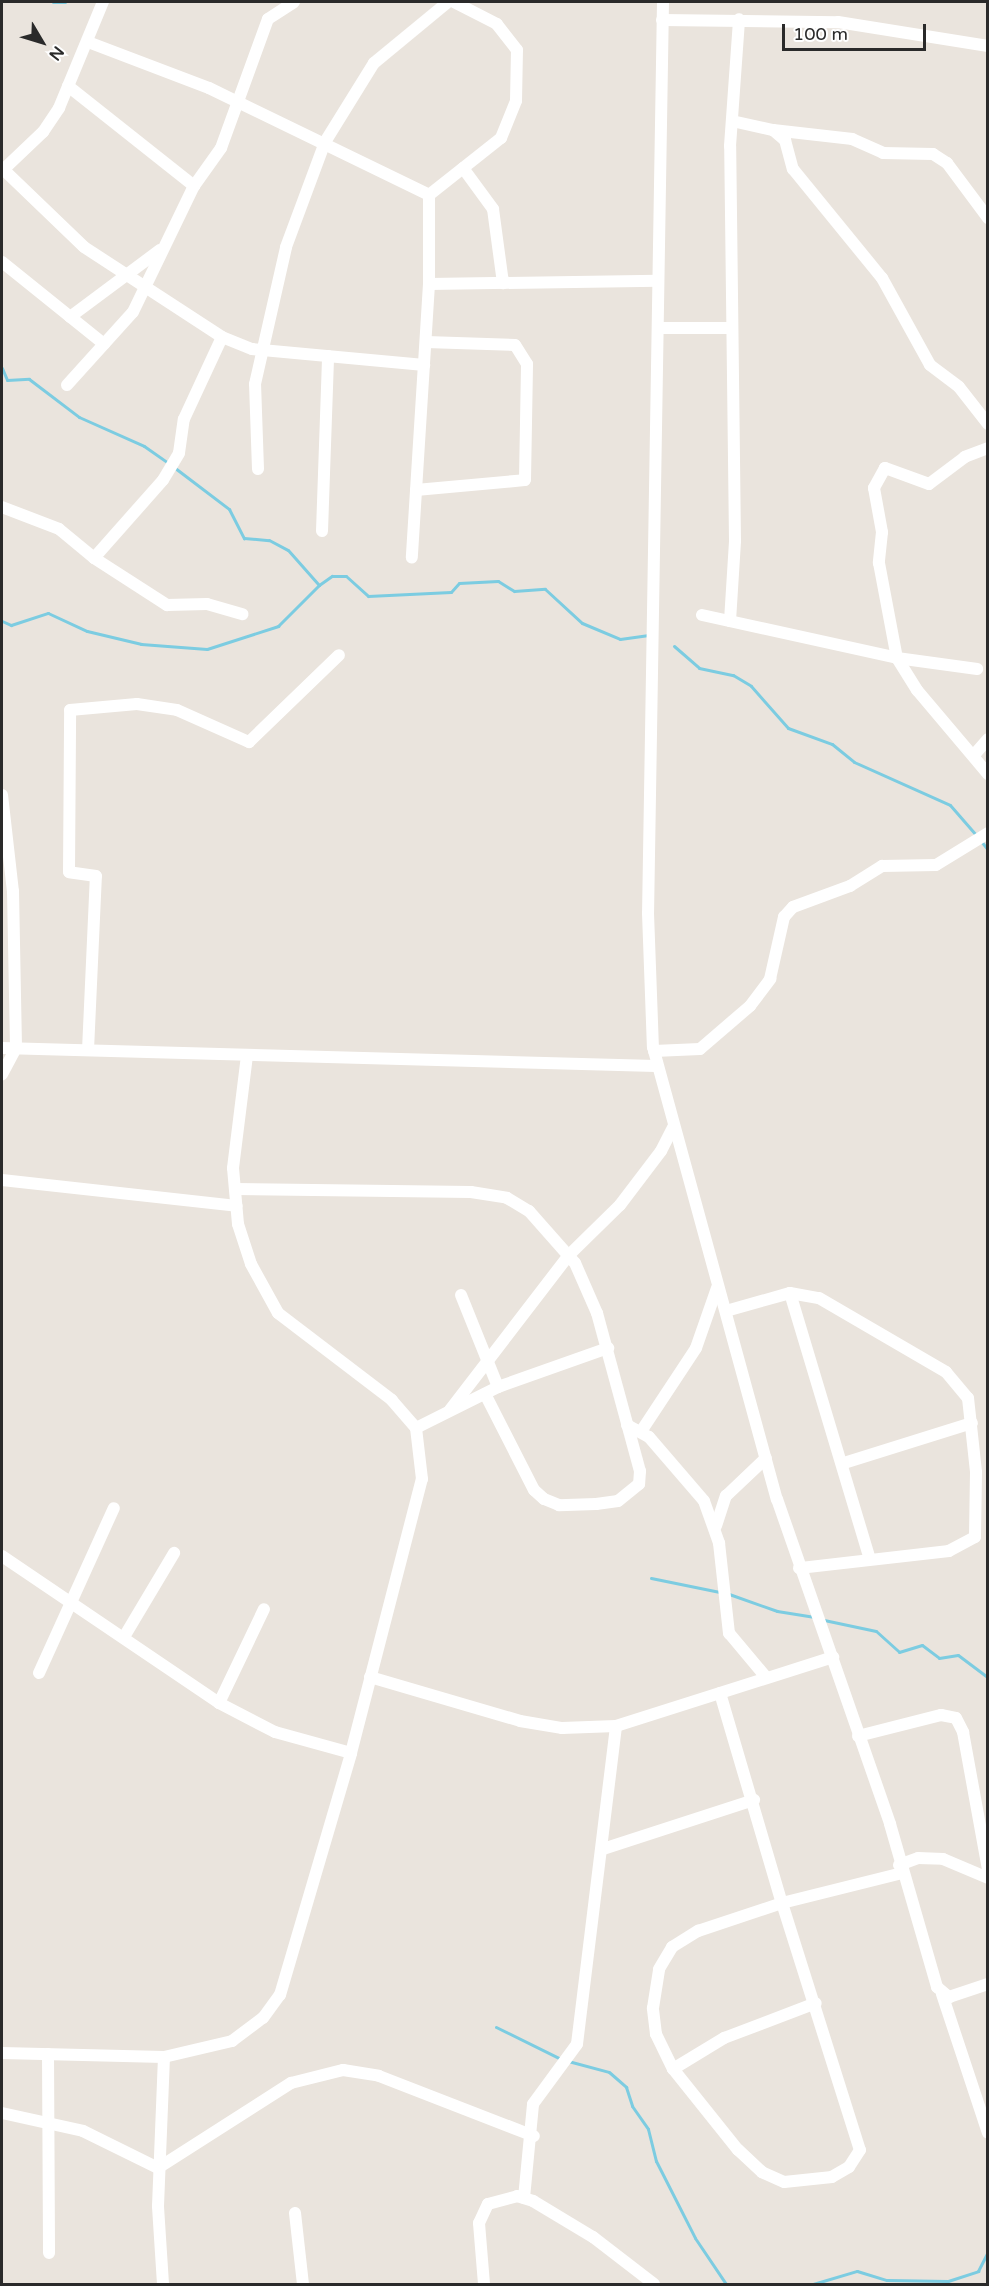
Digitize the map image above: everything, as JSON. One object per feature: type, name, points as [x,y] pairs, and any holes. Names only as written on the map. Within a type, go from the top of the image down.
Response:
[{"type":"street","points":[[103,2],[68,86],[43,132],[2,170],[84,247],[143,288],[222,337],[262,350],[424,365]]},
{"type":"street","points":[[67,385],[133,312],[194,186],[221,148],[240,102],[268,19],[294,2]]},
{"type":"street","points":[[258,469],[255,384],[286,247],[325,142],[374,63],[448,2]]},
{"type":"street","points":[[429,195],[501,138],[516,100],[517,50],[497,24],[454,2]]},
{"type":"street","points":[[663,2],[648,913],[656,1066],[717,1288],[726,1311],[799,1568],[833,1657],[987,2133]]},
{"type":"street","points":[[662,21],[739,19],[872,25],[987,46]]},
{"type":"street","points":[[730,621],[735,541],[732,121],[739,19]]},
{"type":"street","points":[[88,42],[240,102],[429,195]]},
{"type":"street","points":[[68,86],[194,186]]},
{"type":"street","points":[[732,121],[773,130],[852,139],[883,153],[933,154],[947,163],[987,218]]},
{"type":"street","points":[[773,130],[785,140],[793,169],[891,290],[930,365],[959,387],[987,424]]},
{"type":"street","points":[[463,168],[493,210],[503,283]]},
{"type":"street","points":[[412,557],[429,284],[429,195]]},
{"type":"street","points":[[70,317],[164,247]]},
{"type":"street","points":[[2,262],[104,344]]},
{"type":"street","points":[[429,284],[657,281]]},
{"type":"street","points":[[658,328],[732,328]]},
{"type":"street","points":[[94,558],[163,480],[179,453],[184,419],[222,337]]},
{"type":"street","points":[[416,490],[525,480],[527,364],[516,345],[426,342]]},
{"type":"street","points":[[322,531],[328,356]]},
{"type":"street","points":[[987,448],[965,457],[929,484],[896,469],[885,468],[877,477],[874,488],[882,532],[879,564],[897,658],[917,690],[974,755],[987,774]]},
{"type":"street","points":[[2,507],[59,529],[94,558],[167,605],[207,604],[243,614]]},
{"type":"street","points":[[702,615],[897,658],[977,669]]},
{"type":"street","points":[[88,1050],[96,876],[69,872],[70,710],[138,704],[177,710],[249,742],[339,655]]},
{"type":"street","points":[[974,755],[987,739]]},
{"type":"street","points":[[2,795],[13,891],[16,1048],[2,1074]]},
{"type":"street","points":[[654,1051],[700,1049],[750,1006],[770,979],[782,924],[793,907],[850,886],[882,866],[936,865],[987,832]]},
{"type":"street","points":[[2,1048],[656,1066]]},
{"type":"street","points":[[2,2053],[164,2057],[232,2041],[263,2018],[280,1995],[351,1753],[422,1479],[416,1428],[392,1400],[293,1327],[267,1300],[251,1264],[237,1206],[233,1168],[247,1056]]},
{"type":"street","points":[[450,1410],[569,1255],[620,1205],[661,1151],[673,1127]]},
{"type":"street","points":[[2,1180],[237,1206]]},
{"type":"street","points":[[235,1189],[471,1192],[507,1198],[543,1224],[569,1255],[588,1291],[608,1348],[640,1471],[632,1494],[597,1504],[559,1505],[534,1490],[485,1394]]},
{"type":"street","points":[[642,1430],[696,1348],[717,1288]]},
{"type":"street","points":[[726,1311],[790,1293],[808,1294],[839,1306],[946,1372],[968,1398],[978,1506],[975,1537],[949,1551],[799,1568]]},
{"type":"street","points":[[790,1293],[844,1463],[870,1559]]},
{"type":"street","points":[[461,1295],[498,1387]]},
{"type":"street","points":[[416,1428],[498,1387],[608,1348]]},
{"type":"street","points":[[844,1463],[972,1423]]},
{"type":"street","points":[[627,1425],[642,1430],[696,1487],[716,1527],[729,1633],[765,1676]]},
{"type":"street","points":[[716,1527],[726,1496],[766,1458]]},
{"type":"street","points":[[39,1673],[114,1508]]},
{"type":"street","points":[[124,1636],[174,1552]]},
{"type":"street","points":[[2,1556],[124,1636],[219,1703],[276,1732],[351,1753]]},
{"type":"street","points":[[219,1703],[264,1609]]},
{"type":"street","points":[[370,1677],[520,1721],[562,1728],[616,1726],[720,1693],[765,1676],[833,1657]]},
{"type":"street","points":[[720,1693],[754,1800],[782,1903],[816,2003],[860,2150],[849,2167],[832,2176],[784,2182],[762,2172],[738,2150],[673,2069],[657,2034],[652,2008],[658,1970],[672,1947],[698,1931],[782,1903],[901,1869],[918,1858],[944,1859],[987,1878]]},
{"type":"street","points":[[858,1736],[941,1716],[956,1718],[967,1752],[987,1869]]},
{"type":"street","points":[[524,2198],[534,2136],[533,2104],[577,2044],[603,1849],[616,1726]]},
{"type":"street","points":[[603,1849],[754,1800]]},
{"type":"street","points":[[942,1994],[949,1997],[987,1984]]},
{"type":"street","points":[[673,2069],[723,2038],[816,2003]]},
{"type":"street","points":[[48,2054],[49,2253]]},
{"type":"street","points":[[163,2284],[158,2168],[164,2057]]},
{"type":"street","points":[[158,2168],[291,2083],[324,2071],[379,2076],[534,2136]]},
{"type":"street","points":[[2,2113],[49,2120],[158,2168]]},
{"type":"street","points":[[484,2284],[479,2223],[488,2204],[524,2198],[593,2237],[654,2284]]},
{"type":"street","points":[[295,2213],[303,2284]]},
{"type":"waterway","points":[[53,2],[65,2]]},
{"type":"waterway","points":[[2,368],[7,380],[29,379],[79,417],[144,446],[170,464]]},
{"type":"waterway","points":[[175,468],[229,509],[244,538],[269,540],[288,550],[319,585]]},
{"type":"waterway","points":[[2,621],[11,625],[48,613],[87,631],[141,644],[207,649],[278,626],[319,585],[332,576],[346,576],[368,596],[451,592],[459,583],[498,581],[514,591],[545,589],[582,623],[620,639],[649,635]]},
{"type":"waterway","points":[[674,646],[699,668],[733,675],[751,686],[788,728],[832,744],[854,762],[950,805],[977,836]]},
{"type":"waterway","points":[[981,841],[988,850]]},
{"type":"waterway","points":[[651,1578],[720,1592]]},
{"type":"waterway","points":[[729,1594],[777,1611],[815,1617]]},
{"type":"waterway","points":[[824,1620],[876,1631],[899,1652],[922,1645],[939,1658],[958,1655],[988,1678]]},
{"type":"waterway","points":[[496,2027],[561,2059]]},
{"type":"waterway","points":[[568,2061],[609,2072],[626,2087],[632,2106],[648,2129],[656,2161],[695,2238],[726,2284]]},
{"type":"waterway","points":[[813,2284],[857,2271],[887,2280],[948,2281],[978,2271],[988,2251]]}]
